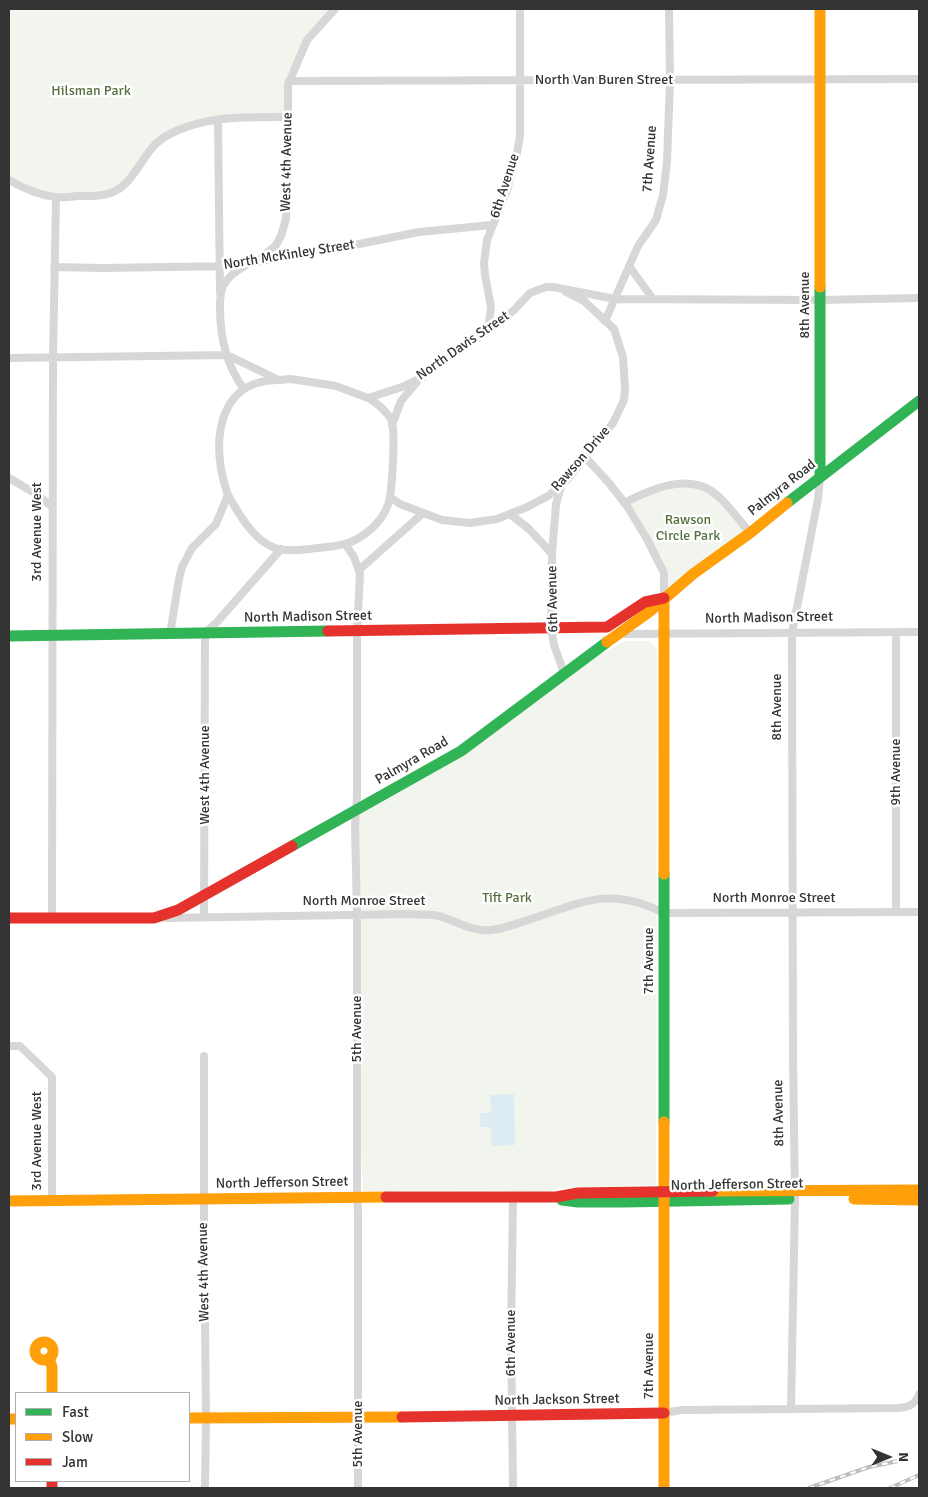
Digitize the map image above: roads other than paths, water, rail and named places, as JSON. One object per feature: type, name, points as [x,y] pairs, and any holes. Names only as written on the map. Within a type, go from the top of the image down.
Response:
[{"type":"main road","name":"8th Avenue","points":[[820,9],[820,477]]},
{"type":"main road","name":"Palmyra Road","points":[[154,918],[178,910],[461,751],[649,612],[693,574],[750,533],[919,401]]},
{"type":"main road","name":"Palmyra Road","points":[[607,628],[645,602],[664,598]]},
{"type":"main road","name":"7th Avenue","points":[[664,598],[664,1488]]},
{"type":"main road","name":"North Madison Street","points":[[9,636],[607,628]]},
{"type":"main road","name":"North Monroe Street","points":[[9,918],[154,918]]},
{"type":"main road","name":"North Jefferson Street","points":[[9,1201],[556,1197],[565,1201],[578,1202],[664,1196],[795,1195],[919,1190]]},
{"type":"main road","name":"North Jefferson Street","points":[[795,1195],[919,1200]]},
{"type":"main road","points":[[49,1358],[52,1367],[52,1392]]},
{"type":"main road","name":"North Jackson Street","points":[[190,1418],[664,1413]]},
{"type":"street","points":[[290,81],[307,40],[335,9]]},
{"type":"street","name":"6th Avenue","points":[[488,331],[491,307],[484,263],[487,240],[507,190],[520,136],[520,9]]},
{"type":"street","name":"7th Avenue","points":[[615,299],[638,246],[656,220],[664,195],[670,80],[669,9]]},
{"type":"street","name":"North Van Buren Street","points":[[290,81],[919,79]]},
{"type":"street","name":"West 4th Avenue","points":[[257,262],[276,245],[286,219],[288,85],[290,81]]},
{"type":"street","points":[[9,180],[21,187],[56,197],[102,196],[113,193],[124,185],[134,174],[142,160],[164,138],[188,126],[240,117],[288,117]]},
{"type":"street","points":[[218,120],[220,329],[235,377],[244,389]]},
{"type":"street","name":"3rd Avenue West","points":[[52,918],[52,358],[56,197]]},
{"type":"street","name":"North McKinley Street","points":[[54,266],[102,268],[247,264],[295,253],[349,246],[419,232],[492,225]]},
{"type":"street","points":[[220,293],[226,280],[247,264]]},
{"type":"street","points":[[629,266],[653,300]]},
{"type":"street","name":"North Davis Street","points":[[368,398],[402,387],[423,377],[430,369],[488,331],[513,311],[530,293],[546,287],[615,299],[820,300],[919,298]]},
{"type":"street","name":"Rawson Drive","points":[[423,513],[442,520],[484,521],[510,514],[548,496],[561,486],[586,458],[613,423],[624,400],[625,380],[623,357],[614,329],[584,302],[559,288]]},
{"type":"street","points":[[606,321],[615,299]]},
{"type":"street","points":[[9,358],[227,355],[279,380]]},
{"type":"street","points":[[392,425],[401,401],[423,377]]},
{"type":"street","points":[[292,379],[336,386],[368,398],[381,408],[391,420],[393,446],[390,498],[383,517],[362,536],[345,544],[299,550],[277,549],[266,544],[237,512],[228,495],[221,473],[220,429],[227,408],[232,400],[244,389],[260,382],[292,379]]},
{"type":"street","name":"7th Avenue","points":[[586,458],[624,503],[647,540],[664,573],[664,598]]},
{"type":"street","name":"8th Avenue","points":[[791,1408],[795,1195],[792,633],[818,499],[820,477]]},
{"type":"street","points":[[9,478],[38,495],[52,507]]},
{"type":"street","points":[[624,503],[662,486],[688,483],[708,489],[719,496],[750,533]]},
{"type":"street","name":"6th Avenue","points":[[561,486],[556,504],[552,554],[551,628],[554,645],[564,673]]},
{"type":"street","points":[[170,634],[178,579],[182,567],[192,548],[216,524],[228,495]]},
{"type":"street","points":[[359,570],[423,513],[390,498]]},
{"type":"street","name":"6th Avenue","points":[[510,514],[529,529],[552,554]]},
{"type":"street","name":"5th Avenue","points":[[345,544],[354,557],[359,570],[360,588],[357,631],[355,826],[357,916],[358,1488]]},
{"type":"street","points":[[205,633],[218,622],[282,549]]},
{"type":"street","name":"9th Avenue","points":[[896,632],[896,912]]},
{"type":"street","name":"North Madison Street","points":[[619,634],[919,632]]},
{"type":"street","name":"West 4th Avenue","points":[[204,917],[205,633]]},
{"type":"street","name":"North Monroe Street","points":[[154,918],[412,914],[440,916],[462,926],[491,930],[600,898],[633,900],[647,904],[664,913],[919,912]]},
{"type":"street","name":"3rd Avenue West","points":[[9,1046],[20,1046],[52,1076],[52,1201]]},
{"type":"street","name":"West 4th Avenue","points":[[204,1056],[205,1488]]},
{"type":"street","name":"6th Avenue","points":[[513,1198],[511,1335],[513,1488]]},
{"type":"street","name":"North Jackson Street","points":[[664,1413],[682,1410],[908,1407],[916,1401],[919,1394]]},
{"type":"railway","points":[[809,1488],[869,1467],[898,1461]]},
{"type":"railway","points":[[890,1488],[919,1475]]},
{"type":"park label","name":"Hilsman Park","points":[[91,91]]},
{"type":"park label","name":"Rawson Circle Park","points":[[688,528]]},
{"type":"park label","name":"Tift Park","points":[[507,898]]}]
